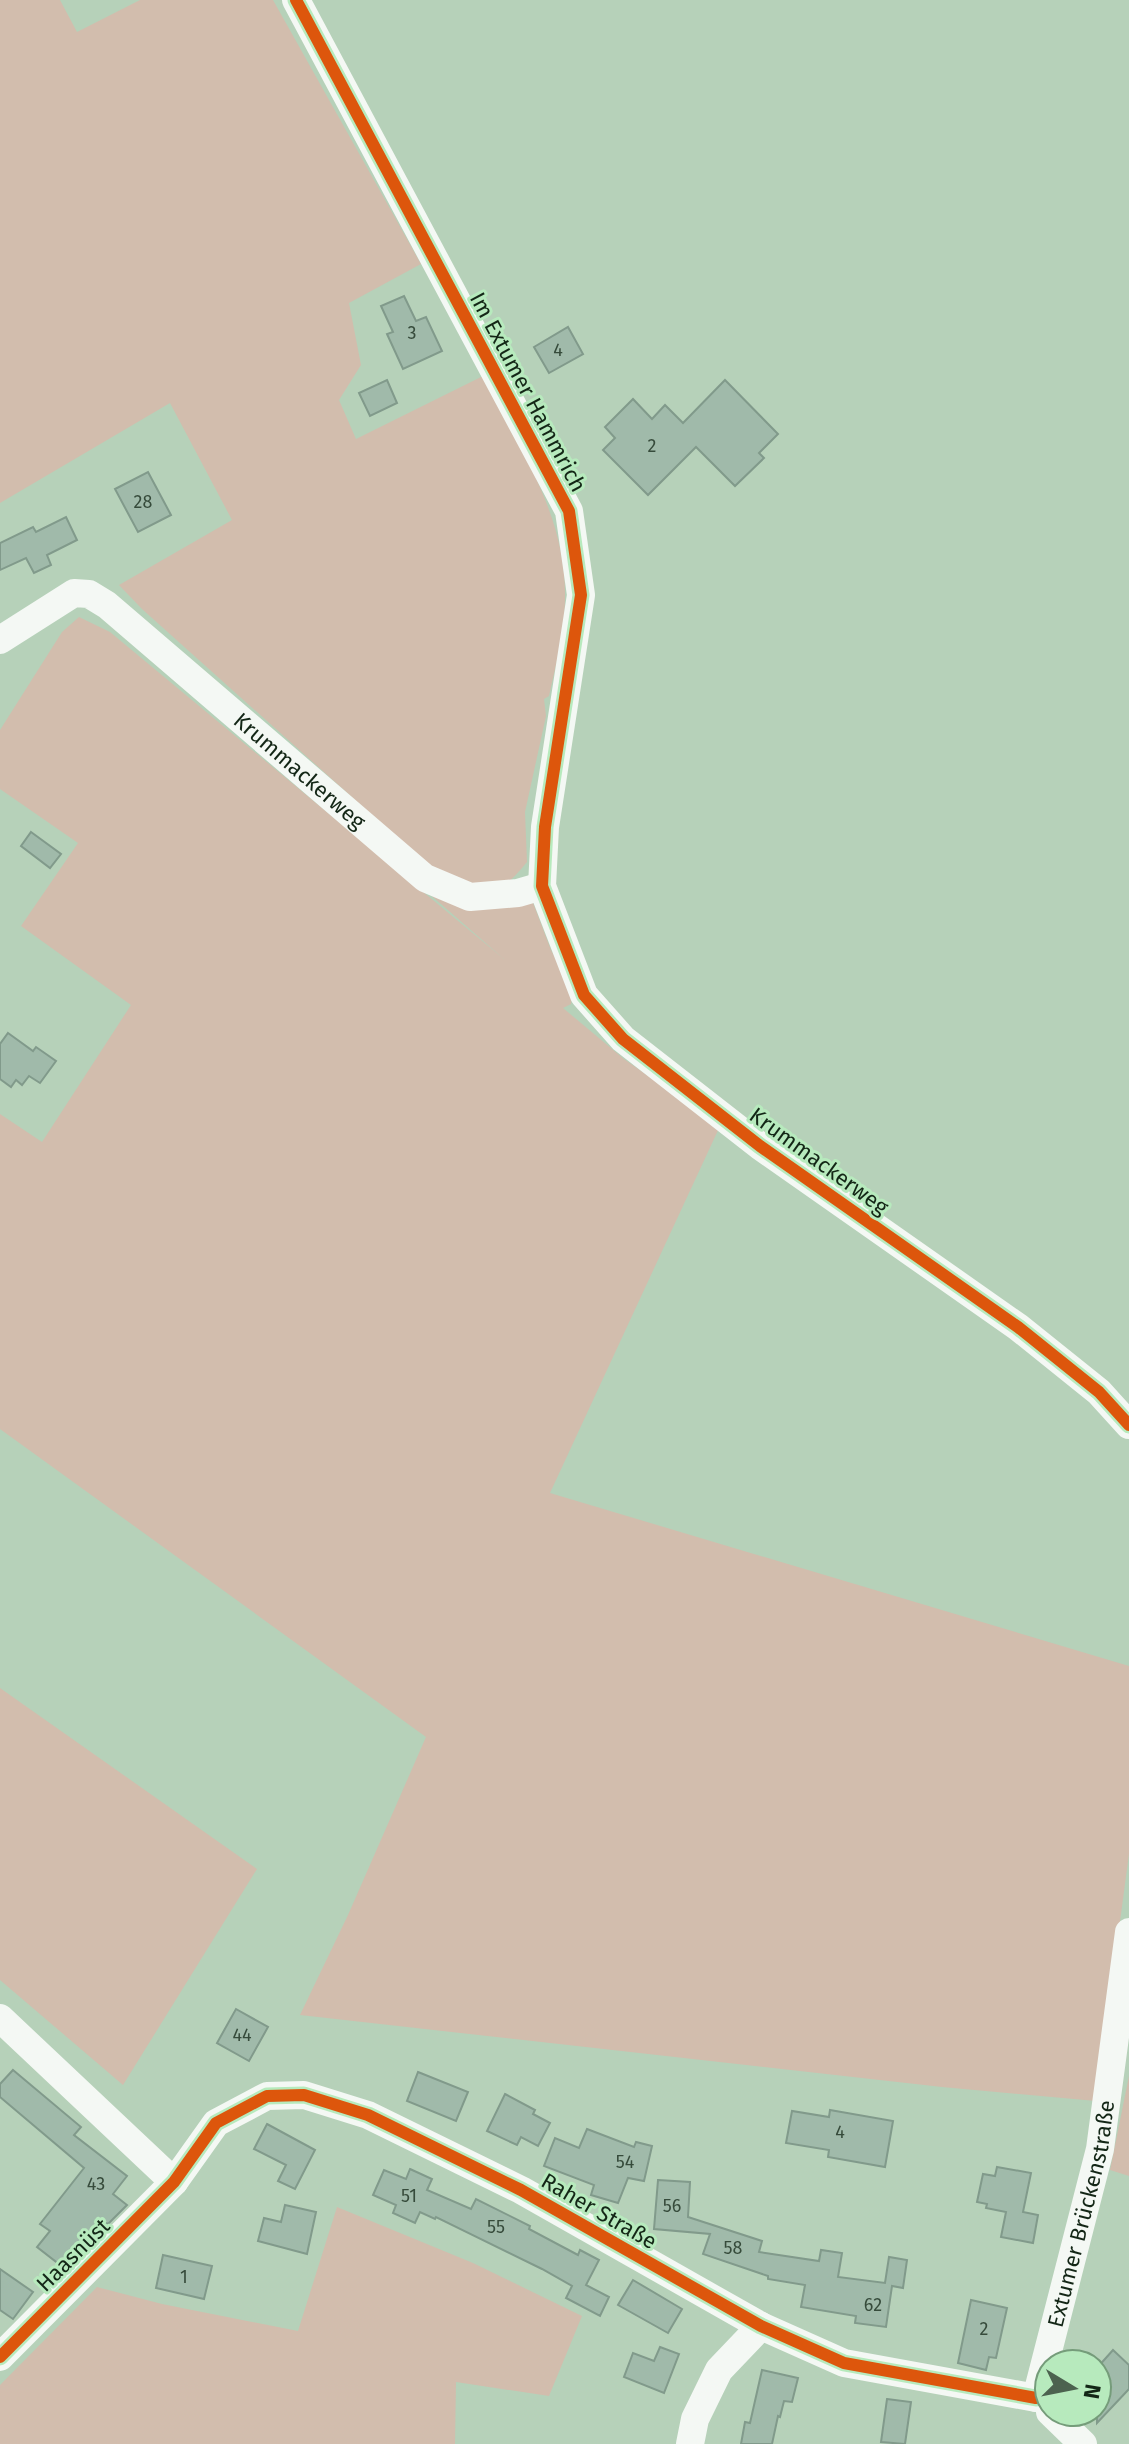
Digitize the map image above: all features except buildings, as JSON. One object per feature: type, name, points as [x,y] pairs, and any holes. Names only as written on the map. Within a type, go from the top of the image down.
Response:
[{"type":"street","name":"Im Extumer Hammrich","points":[[296,0],[569,511],[581,595],[545,827],[542,886]]},
{"type":"street","name":"Krummackerweg","points":[[0,640],[74,593],[89,594],[107,605],[425,878],[470,897],[518,893],[542,886],[584,995],[623,1039],[760,1146],[1018,1327],[1099,1392],[1129,1425]]},
{"type":"street","name":"Extumer Brückenstraße","points":[[1058,2348],[1100,2149],[1129,1932]]},
{"type":"street","points":[[0,2018],[174,2182]]},
{"type":"street","name":"Raher Straße","points":[[174,2182],[216,2123],[267,2096],[304,2095],[368,2115],[521,2190],[761,2326],[844,2363],[1033,2404]]},
{"type":"street","name":"Haasnüst","points":[[0,2357],[174,2182]]},
{"type":"street","points":[[690,2444],[695,2419],[719,2370],[761,2326]]},
{"type":"street","points":[[1067,2428],[1083,2444]]},
{"type":"shaded area","points":[[0,0],[60,0],[77,32],[140,0],[273,0],[421,264],[349,303],[361,365],[339,400],[356,439],[483,376],[538,483],[558,539],[564,569],[562,636],[549,696],[544,699],[546,716],[525,812],[527,862],[507,882],[492,887],[470,886],[449,878],[421,859],[119,585],[232,520],[170,403],[0,503]]},
{"type":"shaded area","points":[[79,617],[110,632],[504,959],[426,891],[532,900],[551,950],[573,990],[571,1004],[563,1008],[624,1059],[720,1126],[550,1493],[1129,1666],[1129,1854],[1096,2101],[942,2087],[300,2015],[348,1915],[426,1737],[0,1429],[0,1114],[42,1142],[131,1005],[21,926],[78,843],[0,789],[0,730],[62,632]]},
{"type":"shaded area","points":[[0,1688],[257,1869],[123,2085],[0,1980]]},
{"type":"shaded area","points":[[1129,2076],[1129,2176],[1110,2170]]},
{"type":"shaded area","points":[[337,2207],[473,2263],[582,2316],[549,2396],[456,2382],[455,2444],[0,2444],[0,2385],[97,2287],[162,2304],[298,2331]]},
{"type":"cycle path","points":[[296,0],[569,511],[581,595],[545,827],[542,886],[584,995],[623,1039],[760,1146],[1018,1327],[1099,1392],[1129,1425]]},
{"type":"cycle path","points":[[0,2357],[174,2182],[216,2123],[267,2096],[304,2095],[368,2115],[521,2190],[761,2326],[844,2363],[1033,2397]]}]
